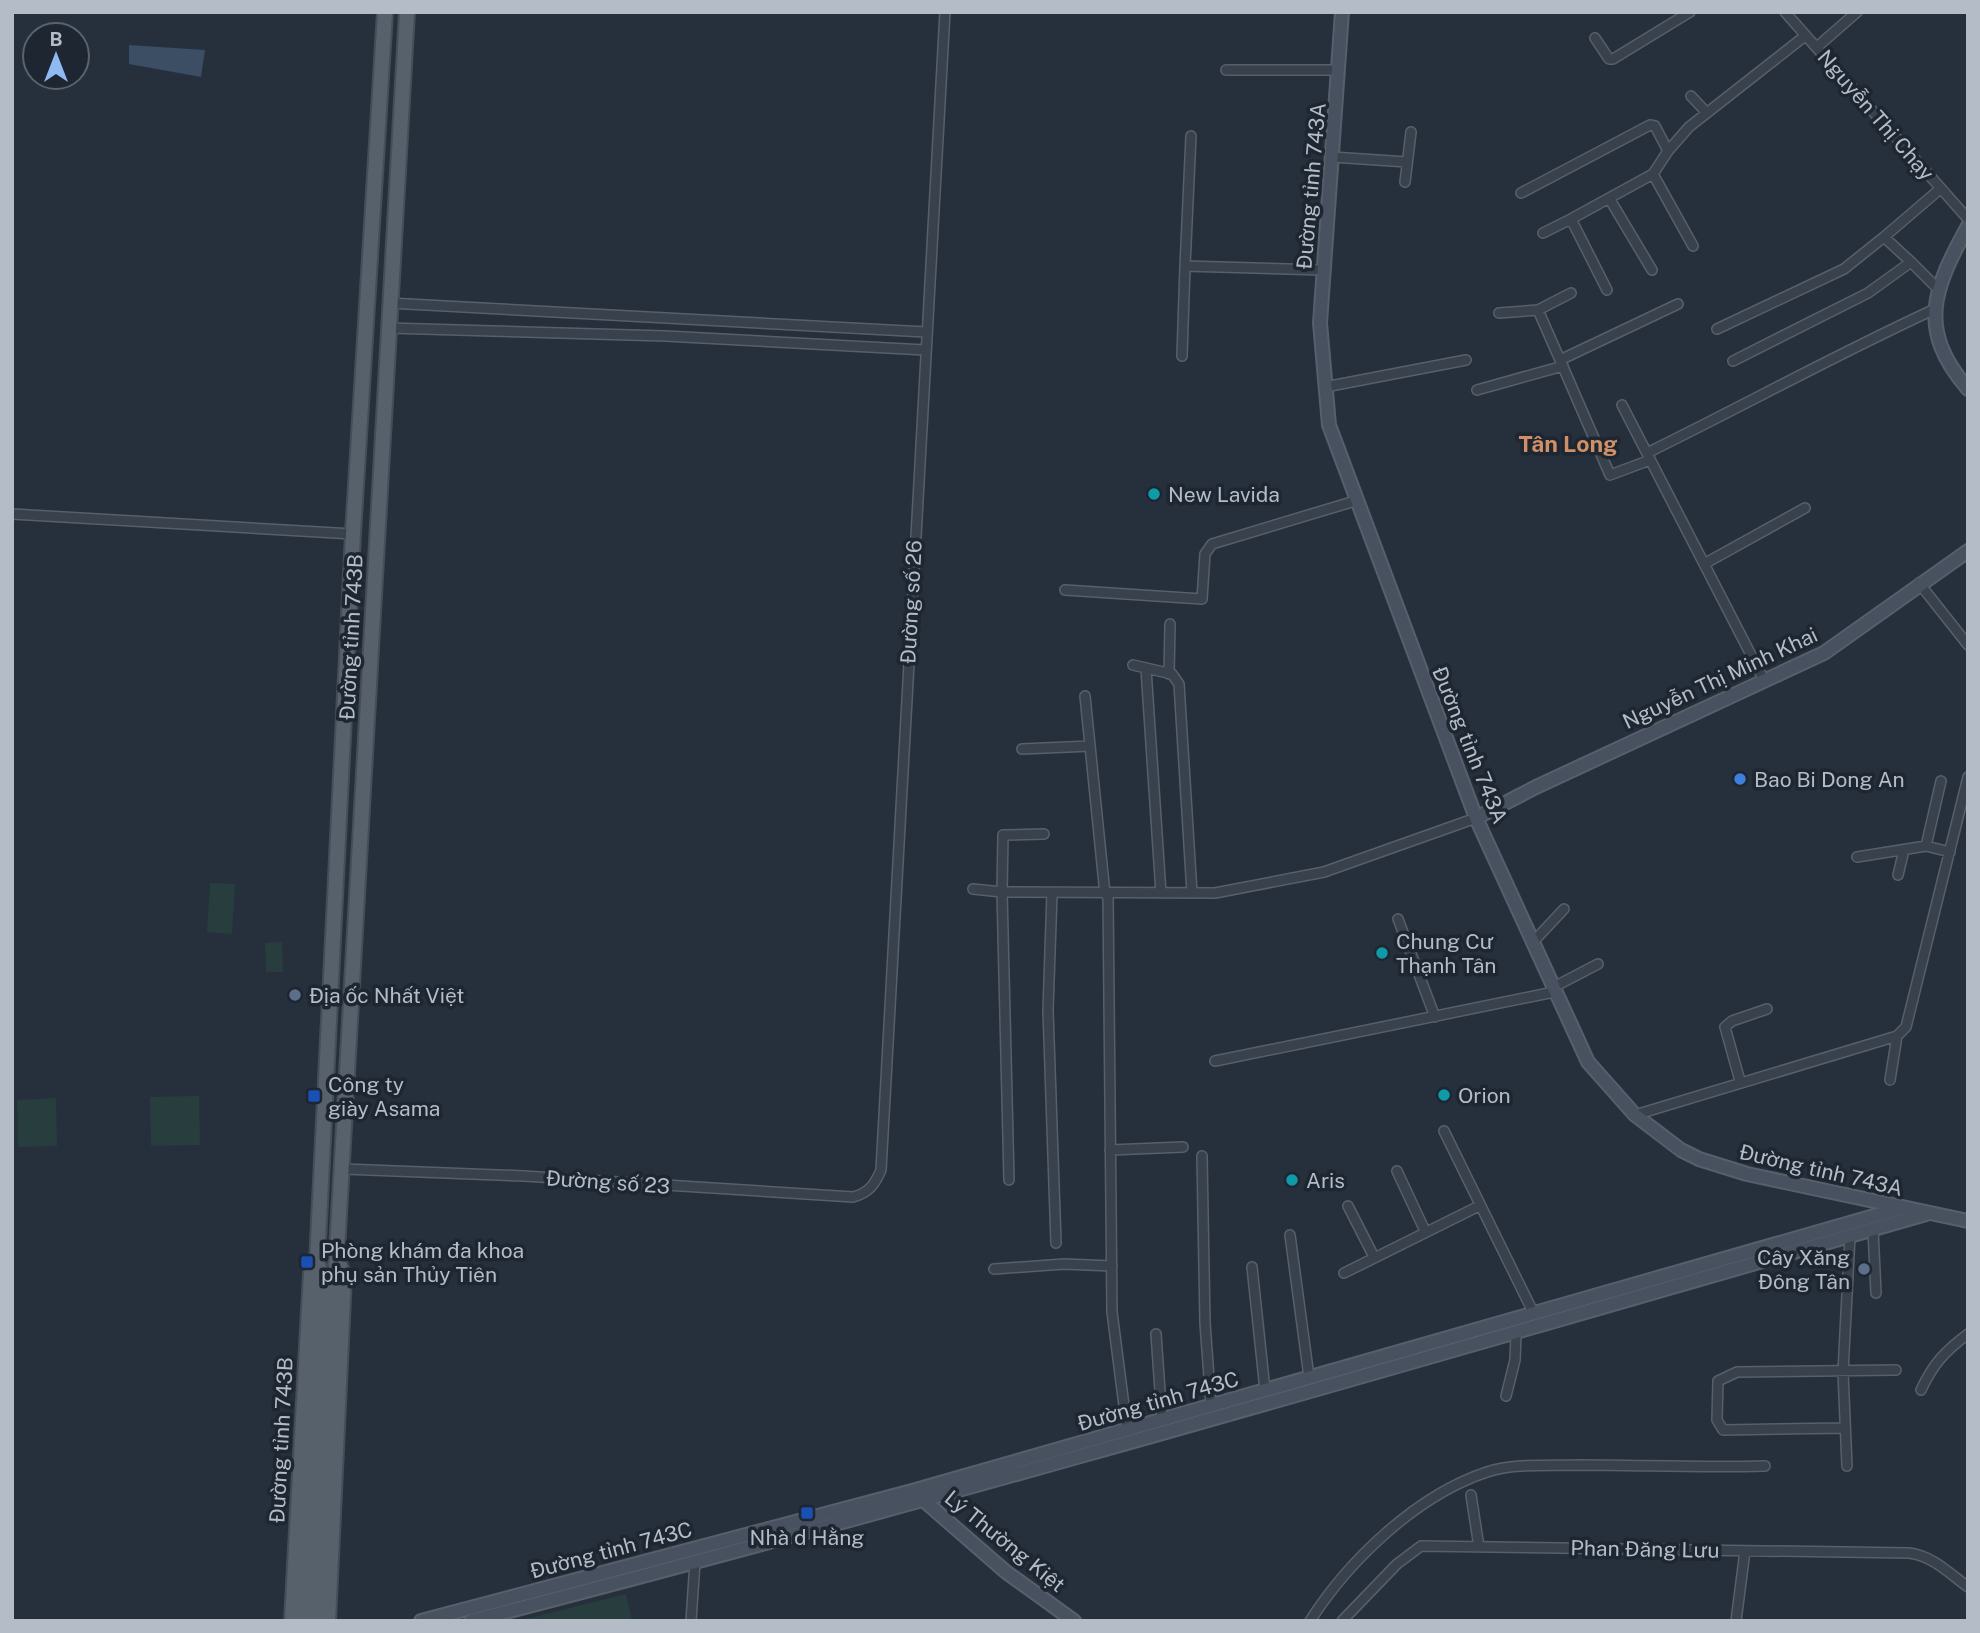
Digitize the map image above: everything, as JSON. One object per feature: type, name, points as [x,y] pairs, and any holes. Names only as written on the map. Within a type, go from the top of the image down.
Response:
[{"type":"main road","name":"Đường tỉnh 743B","points":[[327,1293],[317,1262],[354,534],[385,12]]},
{"type":"main road","name":"Đường tỉnh 743B","points":[[327,1293],[339,1264],[407,12]]},
{"type":"main road","name":"Đường tỉnh 743A","points":[[1342,12],[1320,323],[1329,425],[1355,501],[1476,818],[1588,1062],[1635,1115],[1681,1150],[1699,1159],[1747,1174],[1968,1221]]},
{"type":"main road","points":[[1968,226],[1937,288],[1935,309],[1937,332],[1949,368],[1968,389]]},
{"type":"main road","name":"Nguyễn Thị Minh Khai","points":[[1476,818],[1546,782],[1824,653],[1919,583],[1968,551]]},
{"type":"main road","points":[[346,723],[368,724]]},
{"type":"main road","points":[[1866,1199],[1875,1225]]},
{"type":"main road","name":"Đường tỉnh 743C","points":[[421,1621],[489,1609],[695,1562],[925,1501],[1516,1334],[1850,1236],[1875,1225],[1902,1208]]},
{"type":"main road","name":"Đường tỉnh 743C","points":[[471,1621],[489,1609],[691,1548],[912,1491],[1534,1314],[1930,1213]]},
{"type":"main road","name":"Đường tỉnh 743B","points":[[292,1621],[311,1274],[317,1262]]},
{"type":"main road","name":"Đường tỉnh 743B","points":[[328,1621],[344,1276],[339,1264]]},
{"type":"main road","points":[[304,1621],[327,1293]]},
{"type":"main road","points":[[316,1621],[327,1293]]},
{"type":"main road","name":"Lý Thường Kiệt","points":[[912,1491],[1006,1572],[1074,1621]]},
{"type":"main road","points":[[691,1548],[695,1562]]},
{"type":"street","name":"Đường số 26","points":[[870,1189],[881,1170],[944,12]]},
{"type":"street","points":[[1595,38],[1609,59],[1613,59],[1690,12]]},
{"type":"street","name":"Nguyễn Thị Chạy","points":[[1785,12],[1968,219]]},
{"type":"street","points":[[1817,47],[1857,12]]},
{"type":"street","points":[[1543,233],[1653,174],[1689,127],[1805,36]]},
{"type":"street","points":[[1226,70],[1339,70]]},
{"type":"street","points":[[1691,96],[1707,113]]},
{"type":"street","points":[[1521,193],[1650,125],[1655,126],[1668,151]]},
{"type":"street","points":[[1405,182],[1411,132]]},
{"type":"street","points":[[1182,356],[1191,136]]},
{"type":"street","points":[[1332,157],[1407,162]]},
{"type":"street","points":[[1653,174],[1693,246]]},
{"type":"street","points":[[1717,329],[1844,269],[1940,189]]},
{"type":"street","points":[[1609,198],[1652,270]]},
{"type":"street","points":[[1571,219],[1607,290]]},
{"type":"street","points":[[1884,237],[1937,288]]},
{"type":"street","points":[[1733,361],[1868,293],[1912,262]]},
{"type":"street","points":[[1185,266],[1323,270]]},
{"type":"street","points":[[1499,313],[1538,310],[1570,293]]},
{"type":"street","points":[[390,303],[926,332]]},
{"type":"street","points":[[1477,390],[1561,363],[1678,304]]},
{"type":"street","points":[[1538,310],[1610,475],[1755,401],[1845,350],[1935,309]]},
{"type":"street","points":[[664,318],[665,336]]},
{"type":"street","points":[[388,328],[665,336],[925,350]]},
{"type":"street","points":[[1325,387],[1466,360]]},
{"type":"street","points":[[1622,405],[1765,682]]},
{"type":"street","points":[[1065,590],[1202,599],[1205,554],[1212,544],[1355,501]]},
{"type":"street","points":[[1704,564],[1805,508]]},
{"type":"street","points":[[12,514],[354,534]]},
{"type":"street","points":[[1919,583],[1968,645]]},
{"type":"street","points":[[1169,674],[1170,624]]},
{"type":"street","points":[[1133,665],[1169,674],[1179,684],[1192,893]]},
{"type":"street","points":[[1146,669],[1161,893]]},
{"type":"street","points":[[1085,695],[1107,894],[1112,1312],[1127,1429]]},
{"type":"street","points":[[1021,749],[1090,746]]},
{"type":"street","points":[[1635,1115],[1897,1036],[1906,1027],[1912,1015],[1968,777]]},
{"type":"street","points":[[1926,846],[1941,781]]},
{"type":"street","points":[[973,889],[1107,894],[1229,891],[1324,872],[1476,818]]},
{"type":"street","points":[[1009,1180],[1003,835],[1044,834]]},
{"type":"street","points":[[1857,857],[1926,846],[1950,852]]},
{"type":"street","points":[[1898,875],[1904,850]]},
{"type":"street","points":[[1052,893],[1048,1010],[1056,1243]]},
{"type":"street","points":[[1534,941],[1563,909]]},
{"type":"street","points":[[1398,919],[1435,1017]]},
{"type":"street","points":[[1215,1061],[1435,1017],[1553,990],[1598,964]]},
{"type":"street","points":[[1741,1081],[1725,1027],[1732,1021],[1767,1009]]},
{"type":"street","points":[[1890,1080],[1897,1036]]},
{"type":"street","points":[[1444,1131],[1534,1314]]},
{"type":"street","points":[[1110,1150],[1183,1147]]},
{"type":"street","points":[[1202,1156],[1205,1323],[1211,1405]]},
{"type":"street","name":"Đường số 23","points":[[344,1169],[524,1176],[853,1197],[870,1189]]},
{"type":"street","points":[[1397,1171],[1425,1231]]},
{"type":"street","points":[[1349,1206],[1374,1257]]},
{"type":"street","points":[[1344,1273],[1479,1206]]},
{"type":"street","points":[[1875,1225],[1876,1293]]},
{"type":"street","points":[[1290,1235],[1309,1377]]},
{"type":"street","points":[[1847,1466],[1843,1372],[1850,1236]]},
{"type":"street","points":[[995,1269],[1063,1264],[1112,1266]]},
{"type":"street","points":[[1252,1268],[1265,1390]]},
{"type":"street","points":[[1156,1334],[1162,1419]]},
{"type":"street","points":[[1506,1396],[1515,1360],[1516,1334]]},
{"type":"street","points":[[1922,1390],[1943,1352],[1968,1334]]},
{"type":"street","points":[[1844,1429],[1723,1430],[1717,1420],[1718,1381],[1737,1372],[1896,1370]]},
{"type":"street","points":[[1310,1621],[1355,1562],[1384,1535],[1443,1494],[1488,1472],[1530,1466],[1765,1465]]},
{"type":"street","points":[[1471,1495],[1479,1547]]},
{"type":"street","name":"Phan Đăng Lưu","points":[[1342,1621],[1410,1552],[1422,1546],[1922,1555],[1968,1587]]},
{"type":"street","points":[[1735,1621],[1745,1550]]},
{"type":"street","points":[[691,1621],[695,1562]]},
{"type":"green space","points":[[210,883],[235,884],[232,934],[207,932]]},
{"type":"green space","points":[[282,942],[283,972],[266,972],[265,943]]},
{"type":"green space","points":[[199,1096],[200,1145],[151,1146],[150,1097]]},
{"type":"green space","points":[[56,1098],[57,1146],[18,1147],[17,1100]]},
{"type":"green space","points":[[626,1594],[632,1621],[518,1621]]},
{"type":"water","points":[[129,45],[205,50],[201,77],[129,64]]},
{"type":"place","name":"New Lavida","points":[[1154,494]]},
{"type":"place","name":"Bao Bi Dong An","points":[[1740,779]]},
{"type":"place","name":"Chung Cư Thạnh Tân","points":[[1382,953]]},
{"type":"place","name":"Địa ốc Nhất Việt","points":[[295,995]]},
{"type":"place","name":"Orion","points":[[1444,1095]]},
{"type":"place","name":"Công ty giày Asama","points":[[314,1096]]},
{"type":"place","name":"Aris","points":[[1292,1180]]},
{"type":"place","name":"Phòng khám đa khoa phụ sản Thủy Tiên","points":[[307,1262]]},
{"type":"place","name":"Cây Xăng Đông Tân","points":[[1864,1269]]},
{"type":"place","name":"Nhà d Hằng","points":[[807,1513]]},
{"type":"district","name":"Tân Long","points":[[1568,443]]}]
